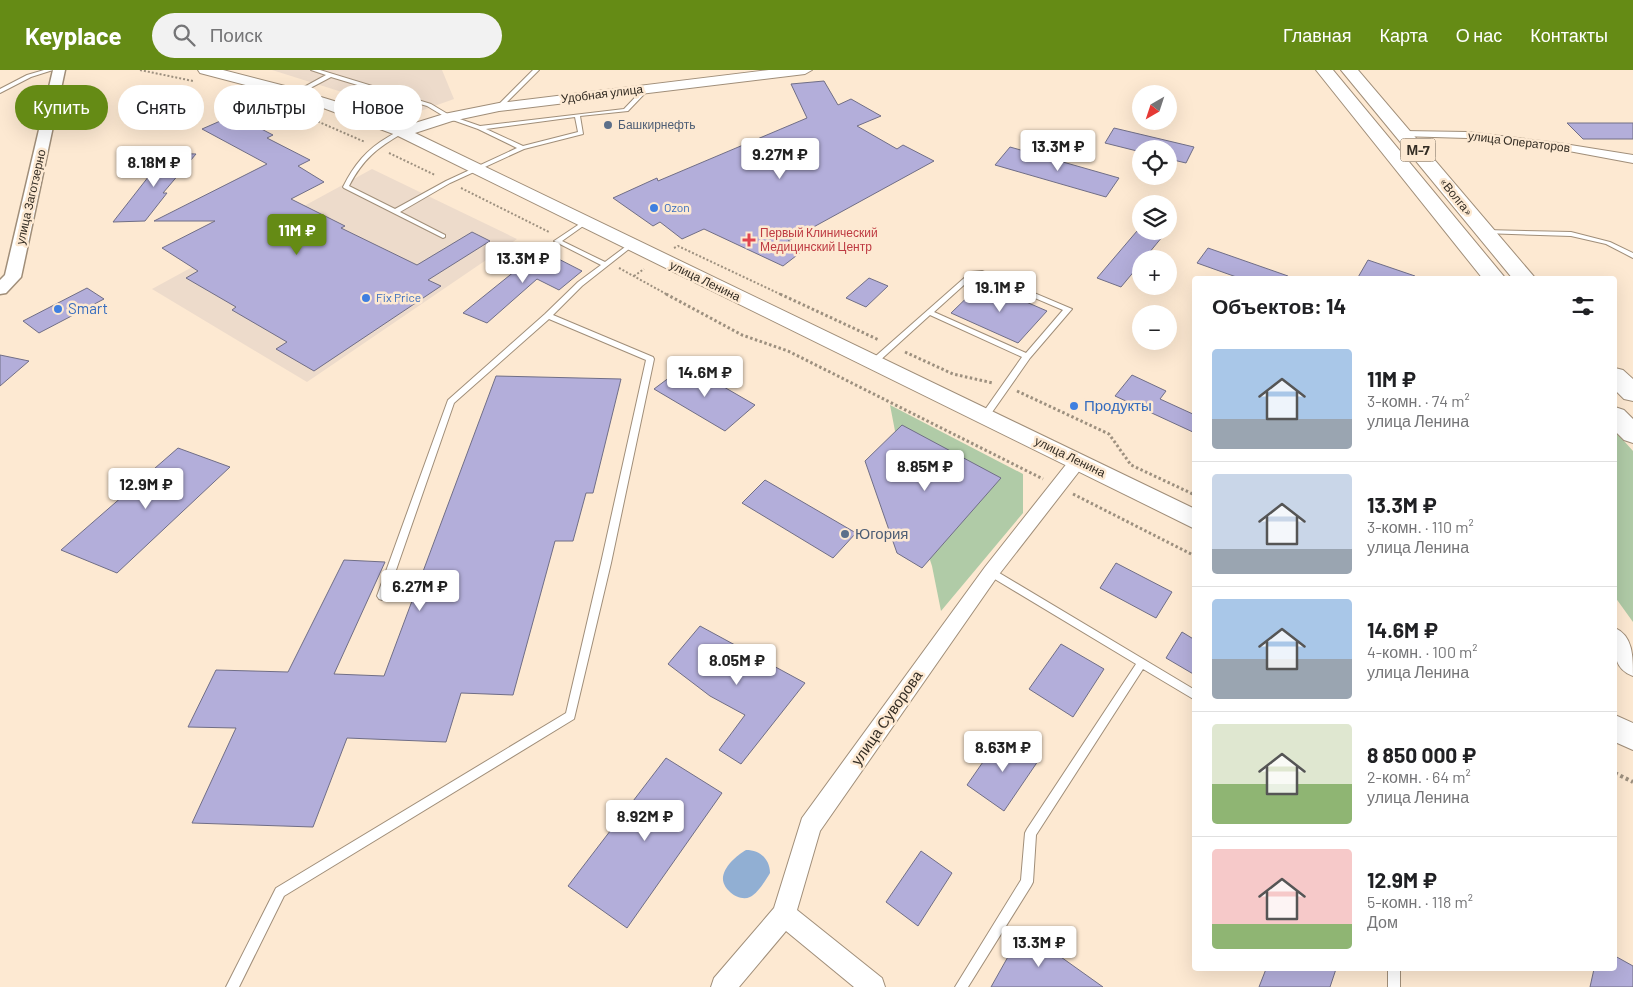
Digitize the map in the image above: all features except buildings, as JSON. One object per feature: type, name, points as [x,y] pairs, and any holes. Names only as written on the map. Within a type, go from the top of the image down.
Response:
[{"type":"highway","name":"«Волга»","points":[[1324,70],[1493,276]]},
{"type":"highway","name":"«Волга»","points":[[1349,70],[1522,276]]},
{"type":"highway","points":[[1617,378],[1633,393]]},
{"type":"highway","points":[[1617,418],[1633,434]]},
{"type":"main road","name":"Удобная улица","points":[[401,132],[449,116],[499,107],[806,70]]},
{"type":"main road","name":"улица Ленина","points":[[212,74],[261,85]]},
{"type":"main road","name":"улица Ленина","points":[[324,102],[401,132],[584,223],[1078,461],[1192,518]]},
{"type":"main road","points":[[1617,642],[1633,664]]},
{"type":"main road","points":[[1617,729],[1633,737]]},
{"type":"street","name":"улица Заготзерно","points":[[0,289],[13,277],[59,70]]},
{"type":"street","name":"улица Операторов","points":[[1404,134],[1467,135],[1558,146],[1633,159]]},
{"type":"street","name":"улица Суворова","points":[[723,987],[784,915],[810,826],[991,572],[1078,461]]},
{"type":"street","points":[[784,915],[872,987]]},
{"type":"lane","points":[[1,92],[29,76],[50,70]]},
{"type":"lane","points":[[314,70],[429,105],[449,116],[522,148]]},
{"type":"lane","points":[[499,107],[536,70]]},
{"type":"lane","points":[[312,85],[330,75]]},
{"type":"lane","points":[[480,128],[626,110],[647,88]]},
{"type":"lane","points":[[395,212],[448,182],[522,148],[581,133],[577,115]]},
{"type":"lane","points":[[401,132],[374,146],[355,168],[346,187],[443,236]]},
{"type":"lane","points":[[584,223],[557,241],[608,263]]},
{"type":"lane","points":[[1485,232],[1571,234],[1608,243],[1633,256]]},
{"type":"lane","points":[[382,596],[452,402],[548,316],[580,284],[631,245]]},
{"type":"lane","points":[[873,362],[973,273],[982,273],[1068,309],[1027,356],[984,416]]},
{"type":"lane","points":[[928,312],[1027,356]]},
{"type":"lane","points":[[232,987],[280,892],[570,716],[606,563],[650,359],[548,316]]},
{"type":"lane","points":[[991,572],[1192,693]]},
{"type":"lane","points":[[961,987],[1027,882],[1031,833],[1142,663]]},
{"type":"lane","points":[[1394,971],[1394,987]]},
{"type":"path","points":[[140,70],[212,74]]},
{"type":"path","points":[[324,124],[374,146],[561,238]]},
{"type":"path","points":[[634,276],[678,246],[953,374],[1006,386],[1109,434],[1131,465],[1192,493]]},
{"type":"path","points":[[608,263],[742,335],[788,351],[1192,554]]},
{"type":"path","points":[[1617,774],[1633,782]]},
{"type":"shaded area","points":[[272,70],[442,70],[454,99],[422,110],[422,85],[334,85],[334,89]]},
{"type":"shaded area","points":[[372,169],[517,239],[307,382],[152,289]]},
{"type":"green space","points":[[890,405],[1023,474],[1023,513],[941,611],[932,566],[905,483]]},
{"type":"green space","points":[[1617,433],[1633,451],[1633,622],[1617,600]]},
{"type":"water","points":[[746,850],[751,850],[763,856],[770,868],[770,873],[756,893],[750,897],[741,898],[726,888],[723,875],[727,867],[738,855]]},
{"type":"place","name":"Башкирнефть","points":[[608,125]]},
{"type":"place","name":"Ozon","points":[[654,208]]},
{"type":"place","name":"Первый Клинический Медицинский Центр","points":[[749,240]]},
{"type":"place","name":"Fix Price","points":[[366,298]]},
{"type":"place","name":"Smart","points":[[58,309]]},
{"type":"place","name":"Продукты","points":[[1074,406]]},
{"type":"place","name":"Югория","points":[[845,534]]}]
